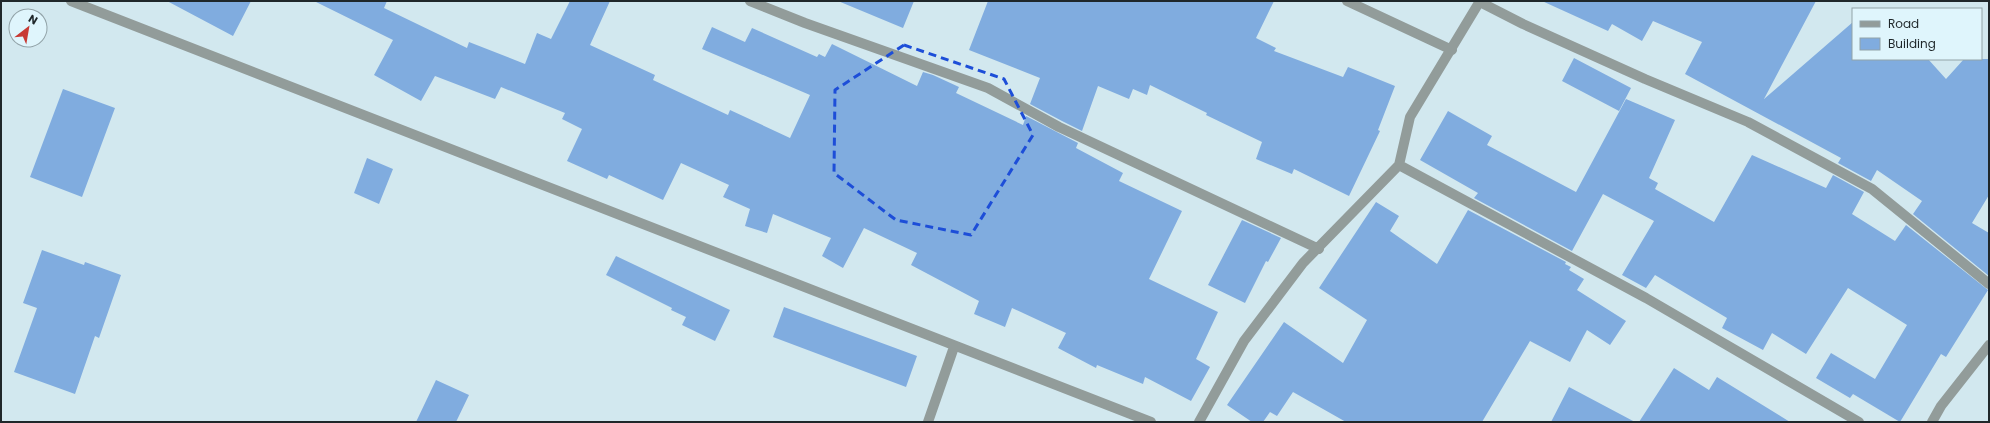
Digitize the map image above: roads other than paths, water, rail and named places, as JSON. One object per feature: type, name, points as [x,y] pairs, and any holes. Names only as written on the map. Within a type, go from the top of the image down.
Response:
[{"type":"street","points":[[71,1],[1151,422]]},
{"type":"street","points":[[750,1],[805,23],[988,88],[1059,127],[1320,249]]},
{"type":"street","points":[[1347,1],[1452,50]]},
{"type":"street","points":[[1199,422],[1244,342],[1303,263],[1320,249],[1399,166],[1410,117],[1480,2],[1523,24],[1637,76],[1748,122],[1872,189],[1989,284]]},
{"type":"street","points":[[1399,166],[1646,298],[1859,422]]},
{"type":"street","points":[[1932,422],[1941,406],[1989,344]]},
{"type":"street","points":[[928,422],[954,346]]}]
